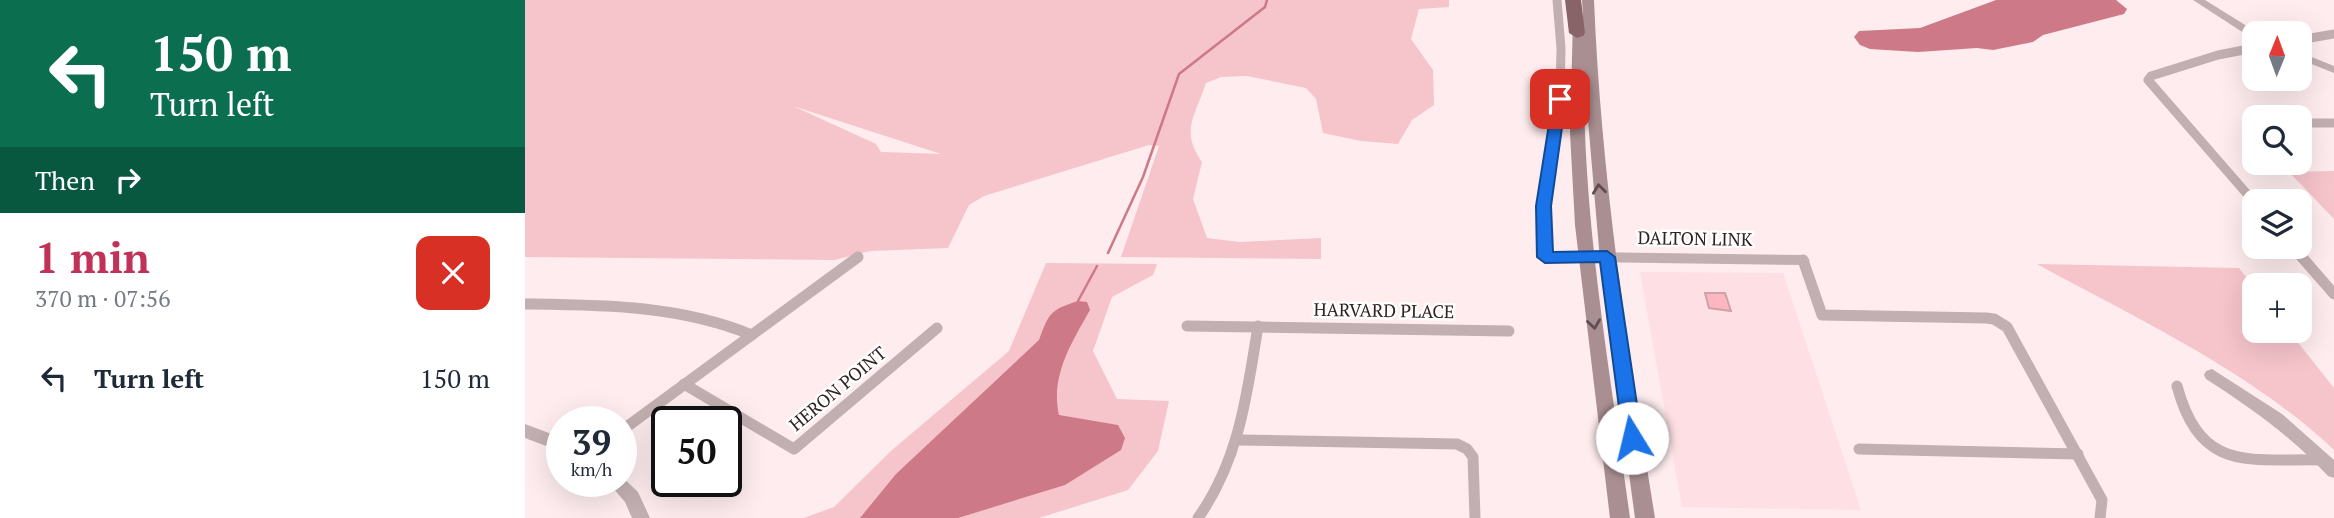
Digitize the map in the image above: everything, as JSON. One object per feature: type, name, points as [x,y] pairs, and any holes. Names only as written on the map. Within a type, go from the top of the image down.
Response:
[{"type":"highway","points":[[1573,0],[1577,33]]},
{"type":"main road","points":[[1579,0],[1577,133],[1586,257],[1620,518]]},
{"type":"main road","points":[[1588,0],[1591,106],[1607,257],[1645,518]]},
{"type":"street","points":[[1557,0],[1562,49],[1560,99],[1543,206],[1545,257],[1586,257]]},
{"type":"street","points":[[2198,0],[2242,28]]},
{"type":"street","points":[[2312,38],[2334,34]]},
{"type":"street","points":[[2242,51],[2207,58],[2151,76],[2148,80],[2243,189]]},
{"type":"street","points":[[2312,61],[2334,70]]},
{"type":"street","points":[[2312,123],[2334,122]]},
{"type":"street","points":[[637,419],[858,257]]},
{"type":"street","name":"DALTON LINK","points":[[1586,257],[1803,260]]},
{"type":"street","points":[[2303,259],[2334,294]]},
{"type":"street","points":[[1803,260],[1822,315],[1986,318],[2001,322],[2011,333],[2102,500],[2100,518]]},
{"type":"street","points":[[525,304],[625,306],[677,313],[737,327],[752,335]]},
{"type":"street","name":"HARVARD PLACE","points":[[1187,326],[1509,331]]},
{"type":"street","points":[[1198,518],[1213,500],[1239,440],[1258,326]]},
{"type":"street","name":"HERON POINT","points":[[684,384],[795,449],[937,328]]},
{"type":"street","points":[[2212,375],[2275,416],[2329,465]]},
{"type":"street","points":[[2177,386],[2183,408],[2202,439],[2219,453],[2240,458],[2329,465]]},
{"type":"street","points":[[525,430],[546,439]]},
{"type":"street","points":[[1239,440],[1457,444],[1467,449],[1473,457],[1475,518]]},
{"type":"street","points":[[1859,449],[2078,454]]},
{"type":"street","points":[[632,497],[641,518]]},
{"type":"shaded area","points":[[525,0],[1449,0],[1449,7],[1419,9],[1411,39],[1433,70],[1434,105],[1412,120],[1398,144],[1361,141],[1323,133],[1316,99],[1306,88],[1247,76],[1221,77],[1206,83],[1194,114],[1191,132],[1195,151],[1202,162],[1193,199],[1207,238],[1240,242],[1321,238],[1321,259],[1121,257],[1159,146],[1149,145],[984,196],[969,205],[948,248],[870,251],[835,260],[525,257]],"holes":[[[793,106],[941,154],[881,152],[876,144]]]},
{"type":"shaded area","points":[[1996,0],[2116,0],[2127,9],[2124,14],[2043,35],[2033,42],[1993,50],[1977,48],[1918,52],[1870,49],[1860,45],[1854,37],[1859,31],[1920,28]]},
{"type":"shaded area","points":[[2312,171],[2334,171],[2334,219],[2312,196],[2312,189],[2305,189],[2292,175],[2312,175]]},
{"type":"shaded area","points":[[1046,263],[1157,264],[1153,275],[1112,297],[1093,351],[1117,399],[1169,401],[1158,451],[1128,490],[1039,518],[804,518],[834,507],[892,450],[1009,351]]},
{"type":"shaded area","points":[[2037,264],[2239,268],[2243,273],[2242,343],[2298,343],[2334,388],[2334,450],[2266,395],[2153,326]]},
{"type":"shaded area","points":[[1640,272],[1783,273],[1861,510],[1682,507]]},
{"type":"shaded area","points":[[1078,301],[1087,302],[1090,310],[1070,347],[1060,373],[1057,401],[1059,415],[1118,425],[1125,438],[1121,450],[1065,485],[958,518],[860,518],[896,474],[1039,340],[1045,324],[1056,310]]},
{"type":"building","points":[[1705,293],[1725,293],[1731,311],[1709,308]]},
{"type":"waterway","points":[[1108,253],[1143,177],[1179,74],[1265,7],[1267,0]]},
{"type":"waterway","points":[[1078,301],[1097,266]]},
{"type":"route","points":[[1560,99],[1543,206],[1545,257],[1607,257],[1632,438]]}]
